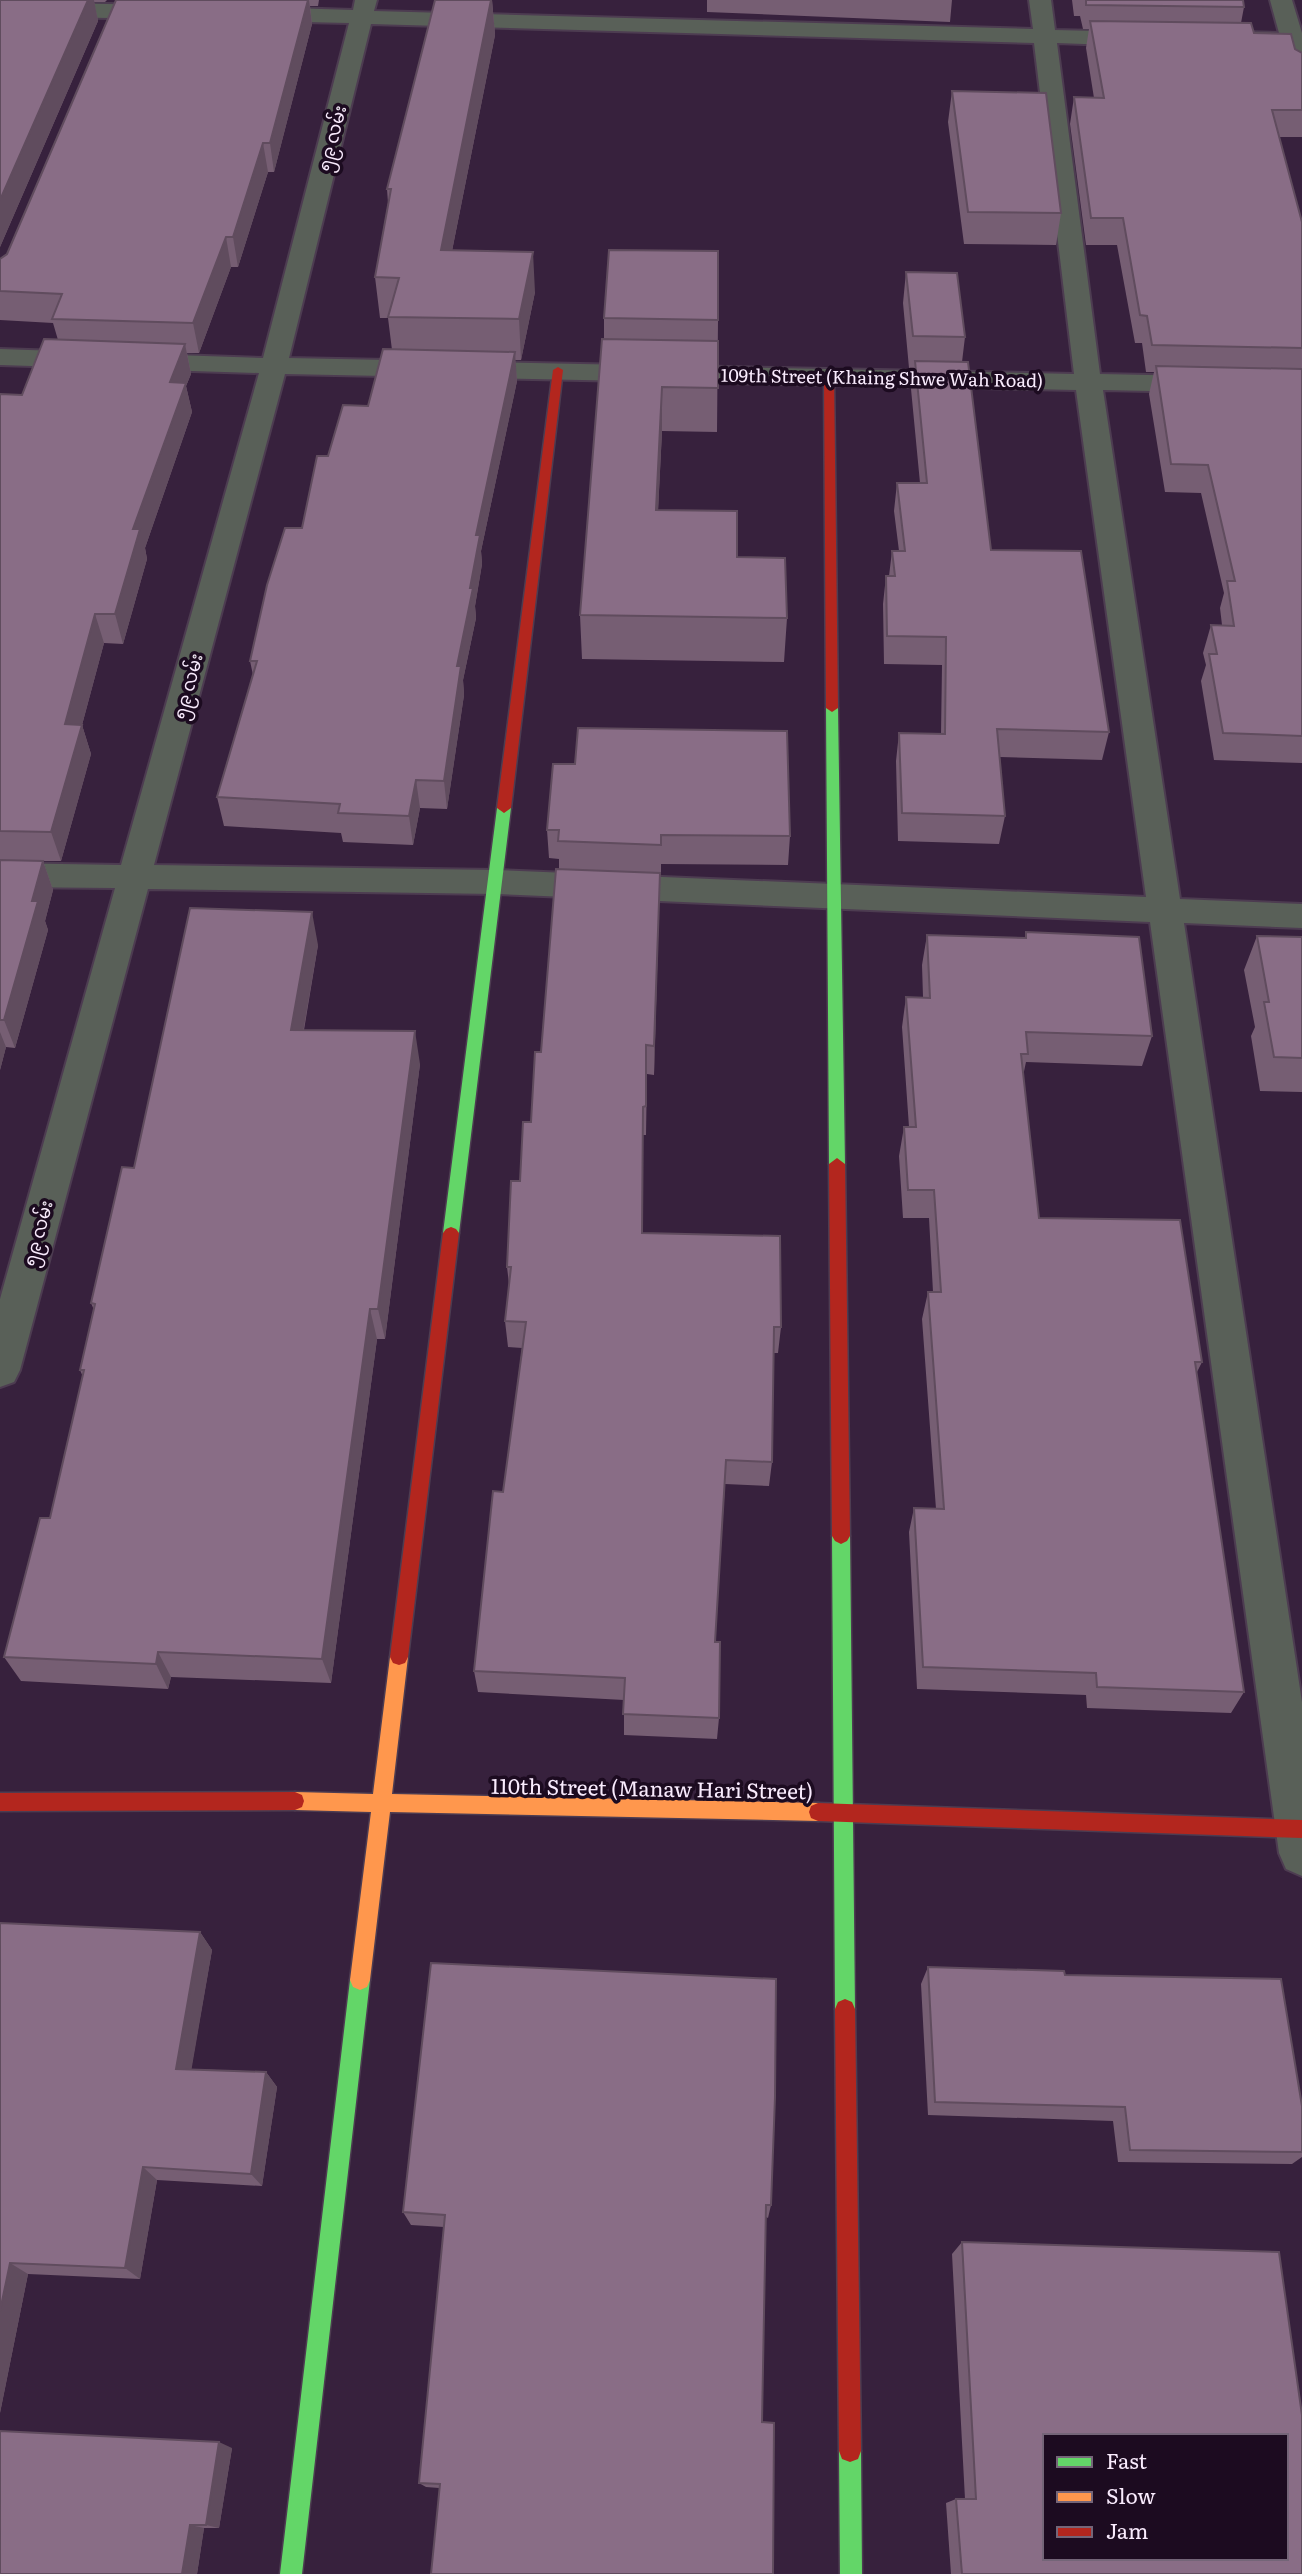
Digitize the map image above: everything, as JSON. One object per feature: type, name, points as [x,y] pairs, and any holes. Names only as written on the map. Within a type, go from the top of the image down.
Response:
[{"type":"street","points":[[1040,0],[1088,382],[1301,1837]]},
{"type":"street","points":[[1281,0],[1298,40],[1302,75]]},
{"type":"street","points":[[0,9],[117,6],[183,12]]},
{"type":"street","points":[[104,36],[117,6]]},
{"type":"street","points":[[238,14],[364,8],[1046,38],[1156,39]]},
{"type":"street","name":"၅၉ လမ်း","points":[[0,1370],[274,366],[364,8]]},
{"type":"street","points":[[1225,39],[1298,40]]},
{"type":"street","name":"109th Street (Khaing Shwe Wah Road)","points":[[0,357],[274,366],[1302,386]]},
{"type":"street","points":[[291,2574],[380,1801],[558,370]]},
{"type":"street","points":[[829,376],[846,1813],[851,2574]]},
{"type":"street","points":[[0,875],[496,882],[1302,916]]},
{"type":"street","name":"110th Street (Manaw Hari Street)","points":[[0,1802],[380,1801],[846,1813],[1301,1837]]},
{"type":"building","points":[[0,0],[88,0],[0,200]]},
{"type":"building","points":[[116,0],[308,0],[270,143],[263,143],[233,237],[226,237],[193,323],[52,319],[62,294],[0,291],[0,259],[7,254]]},
{"type":"building","points":[[435,0],[491,0],[441,250],[533,252],[519,319],[388,317],[399,278],[375,277],[391,189],[387,189]]},
{"type":"building","points":[[1086,0],[1243,0],[1244,7],[1086,5]]},
{"type":"building","points":[[1090,21],[1251,23],[1254,33],[1291,34],[1295,49],[1302,53],[1302,110],[1272,110],[1302,222],[1302,348],[1152,345],[1147,316],[1140,315],[1123,218],[1091,218],[1074,97],[1104,98]]},
{"type":"building","points":[[952,91],[1046,93],[1061,213],[968,212]]},
{"type":"building","points":[[609,250],[718,251],[718,320],[604,318]]},
{"type":"building","points":[[906,272],[957,273],[965,337],[913,336]]},
{"type":"building","points":[[44,339],[185,344],[170,382],[186,383],[133,529],[140,529],[115,614],[95,614],[65,724],[82,725],[51,832],[0,831],[0,394],[22,395]]},
{"type":"building","points":[[602,339],[718,341],[718,388],[662,387],[656,510],[737,511],[737,557],[785,558],[787,618],[580,615]]},
{"type":"building","points":[[383,349],[515,352],[476,535],[480,535],[470,588],[473,588],[457,666],[461,666],[444,781],[416,780],[409,816],[338,813],[340,804],[217,797],[257,661],[250,661],[267,585],[285,528],[302,528],[317,456],[328,456],[343,405],[368,406]]},
{"type":"building","points":[[915,361],[968,362],[991,550],[1081,551],[1109,732],[997,729],[1005,816],[902,813],[899,733],[945,734],[946,637],[887,636],[886,576],[895,576],[892,551],[905,551],[897,483],[927,483]]},
{"type":"building","points":[[1156,366],[1302,369],[1302,736],[1223,733],[1209,654],[1217,654],[1211,625],[1234,626],[1227,581],[1235,581],[1208,465],[1171,464]]},
{"type":"building","points":[[578,728],[787,731],[790,836],[661,835],[661,845],[558,841],[559,830],[547,830],[553,764],[575,764]]},
{"type":"building","points":[[0,860],[43,861],[32,901],[38,901],[4,1020],[0,1020]]},
{"type":"building","points":[[556,869],[660,873],[654,1046],[646,1045],[642,1233],[780,1236],[781,1327],[774,1327],[772,1462],[726,1460],[715,1642],[720,1642],[719,1718],[623,1714],[625,1678],[474,1671],[493,1491],[503,1492],[526,1322],[505,1321],[511,1267],[507,1267],[511,1181],[520,1181],[523,1122],[531,1122],[535,1052],[541,1052]]},
{"type":"building","points":[[190,908],[312,912],[291,1030],[415,1031],[378,1309],[370,1309],[322,1659],[158,1652],[156,1664],[4,1657],[40,1518],[50,1518],[84,1370],[80,1370],[95,1304],[91,1303],[122,1167],[134,1168]]},
{"type":"building","points":[[1026,932],[1139,937],[1152,1036],[1026,1032],[1028,1054],[1021,1054],[1039,1218],[1180,1220],[1202,1362],[1195,1362],[1244,1692],[1097,1687],[1096,1673],[923,1667],[914,1508],[944,1509],[928,1292],[941,1292],[934,1190],[908,1190],[904,1127],[916,1127],[906,997],[930,998],[927,935],[1026,938]]},
{"type":"building","points":[[1257,936],[1302,937],[1302,1058],[1274,1057],[1264,1002],[1269,1002]]},
{"type":"building","points":[[0,1923],[200,1932],[176,2069],[266,2072],[251,2174],[143,2167],[125,2268],[10,2263],[0,2311]]},
{"type":"building","points":[[431,1963],[776,1979],[771,2205],[766,2205],[762,2422],[774,2423],[773,2574],[431,2574],[440,2484],[419,2483],[445,2215],[403,2212]]},
{"type":"building","points":[[928,1967],[1064,1971],[1065,1975],[1281,1979],[1302,2106],[1302,2152],[1130,2150],[1125,2107],[935,2102]]},
{"type":"building","points":[[962,2242],[1279,2252],[1302,2415],[1302,2574],[962,2574],[956,2499],[976,2499]]},
{"type":"building","points":[[0,2431],[219,2442],[206,2525],[190,2525],[182,2574],[0,2574]]},
{"type":"traffic: fast","points":[[832,708],[837,1164]]},
{"type":"traffic: fast","points":[[451,1233],[504,808]]},
{"type":"traffic: fast","points":[[841,1536],[845,2009]]},
{"type":"traffic: fast","points":[[291,2574],[360,1980]]},
{"type":"traffic: fast","points":[[850,2451],[851,2574]]},
{"type":"traffic: slow","points":[[360,1980],[399,1657]]},
{"type":"traffic: slow","points":[[295,1801],[818,1812]]},
{"type":"traffic: jam","points":[[504,808],[558,370]]},
{"type":"traffic: jam","points":[[829,376],[832,708]]},
{"type":"traffic: jam","points":[[837,1164],[841,1536]]},
{"type":"traffic: jam","points":[[399,1657],[451,1233]]},
{"type":"traffic: jam","points":[[0,1802],[295,1801]]},
{"type":"traffic: jam","points":[[818,1812],[1302,1829]]},
{"type":"traffic: jam","points":[[845,2009],[850,2451]]}]
